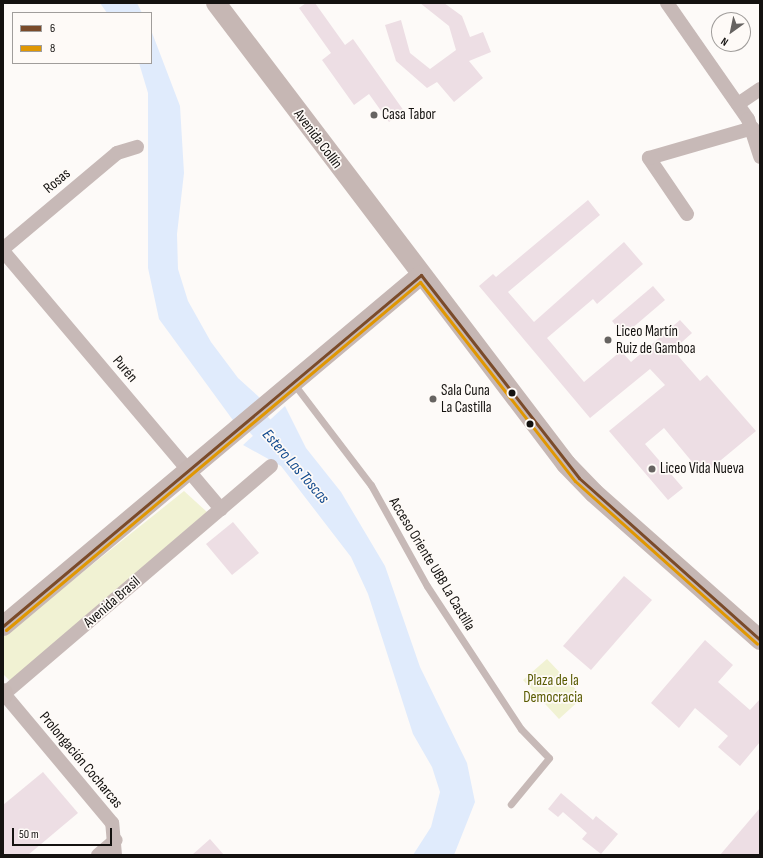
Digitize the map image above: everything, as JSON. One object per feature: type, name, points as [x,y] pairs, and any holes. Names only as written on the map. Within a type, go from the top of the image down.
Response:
[{"type":"main road","name":"Avenida Collín","points":[[216,3],[421,275],[578,478],[760,640]]},
{"type":"main road","points":[[3,626],[421,275]]},
{"type":"street","points":[[667,3],[738,104],[753,128],[760,156]]},
{"type":"street","points":[[738,104],[760,89]]},
{"type":"street","points":[[687,214],[649,158],[753,128]]},
{"type":"street","name":"Rosas","points":[[3,250],[117,153],[137,147]]},
{"type":"street","name":"Purén","points":[[3,250],[221,509]]},
{"type":"street","name":"Avenida Brasil","points":[[3,694],[271,466]]},
{"type":"street","name":"Prolongación Cocharcas","points":[[3,694],[106,815],[116,840],[115,855]]},
{"type":"street","points":[[98,855],[116,840]]},
{"type":"lane","name":"Acceso Oriente UBB La Castilla","points":[[288,386],[371,485],[427,586],[521,729],[549,758],[511,804]]},
{"type":"green space","points":[[184,491],[207,512],[10,681],[3,674],[3,636]]},
{"type":"green space","name":"Plaza de la Democracia","points":[[547,659],[583,697],[559,719],[523,680]]},
{"type":"water","points":[[100,3],[137,3],[142,12],[106,12]]},
{"type":"water","points":[[152,33],[180,106],[184,173],[177,234],[178,269],[188,301],[211,342],[238,378],[260,398],[235,423],[159,319],[148,268],[148,93],[139,64],[152,64]]},
{"type":"water","points":[[285,406],[306,448],[341,492],[385,566],[420,667],[467,763],[475,802],[454,855],[413,855],[431,827],[440,792],[432,767],[413,734],[368,594],[351,557],[281,466],[243,445]]},
{"type":"building","points":[[306,3],[315,3],[345,45],[353,39],[404,111],[389,122],[369,94],[354,105],[322,60],[331,53],[299,8]]},
{"type":"building","points":[[420,3],[444,3],[462,16],[470,37],[483,32],[491,52],[469,61],[483,78],[454,102],[437,82],[427,88],[396,61],[385,25],[401,20],[410,53],[430,69],[456,50],[449,26]]},
{"type":"building","points":[[588,200],[600,215],[508,292],[534,322],[624,242],[643,264],[597,304],[593,299],[547,338],[584,382],[621,351],[631,362],[680,320],[692,333],[673,350],[700,381],[707,375],[756,431],[703,475],[664,428],[645,444],[683,488],[668,500],[609,431],[665,385],[650,369],[590,418],[479,286],[493,274],[496,277]]},
{"type":"building","points":[[653,286],[665,300],[624,335],[612,321]]},
{"type":"building","points":[[233,522],[259,553],[232,575],[206,544]]},
{"type":"building","points":[[624,576],[652,600],[591,670],[563,646]]},
{"type":"building","points":[[705,640],[733,665],[718,682],[750,710],[760,699],[760,742],[740,766],[718,747],[728,736],[695,708],[679,728],[651,703]]},
{"type":"building","points":[[43,772],[78,813],[28,855],[3,855],[3,805]]},
{"type":"building","points":[[561,793],[593,820],[596,816],[618,834],[601,854],[582,839],[587,833],[563,812],[558,817],[548,809]]},
{"type":"building","points":[[760,808],[760,855],[720,855]]},
{"type":"building","points":[[210,839],[224,855],[192,855]]},
{"type":"waterway","name":"Estero Las Toscas","points":[[236,400],[284,452]]},
{"type":"transit line","name":"6","points":[[3,626],[421,275],[579,478],[760,640]]},
{"type":"transit line","name":"8","points":[[6,630],[420,282],[575,481],[757,644]]},
{"type":"place","name":"Casa Tabor","points":[[374,115]]},
{"type":"place","name":"Liceo Martín Ruiz de Gamboa","points":[[608,340]]},
{"type":"place","name":"Sala Cuna La Castilla","points":[[433,399]]},
{"type":"place","name":"Liceo Vida Nueva","points":[[652,469]]}]
